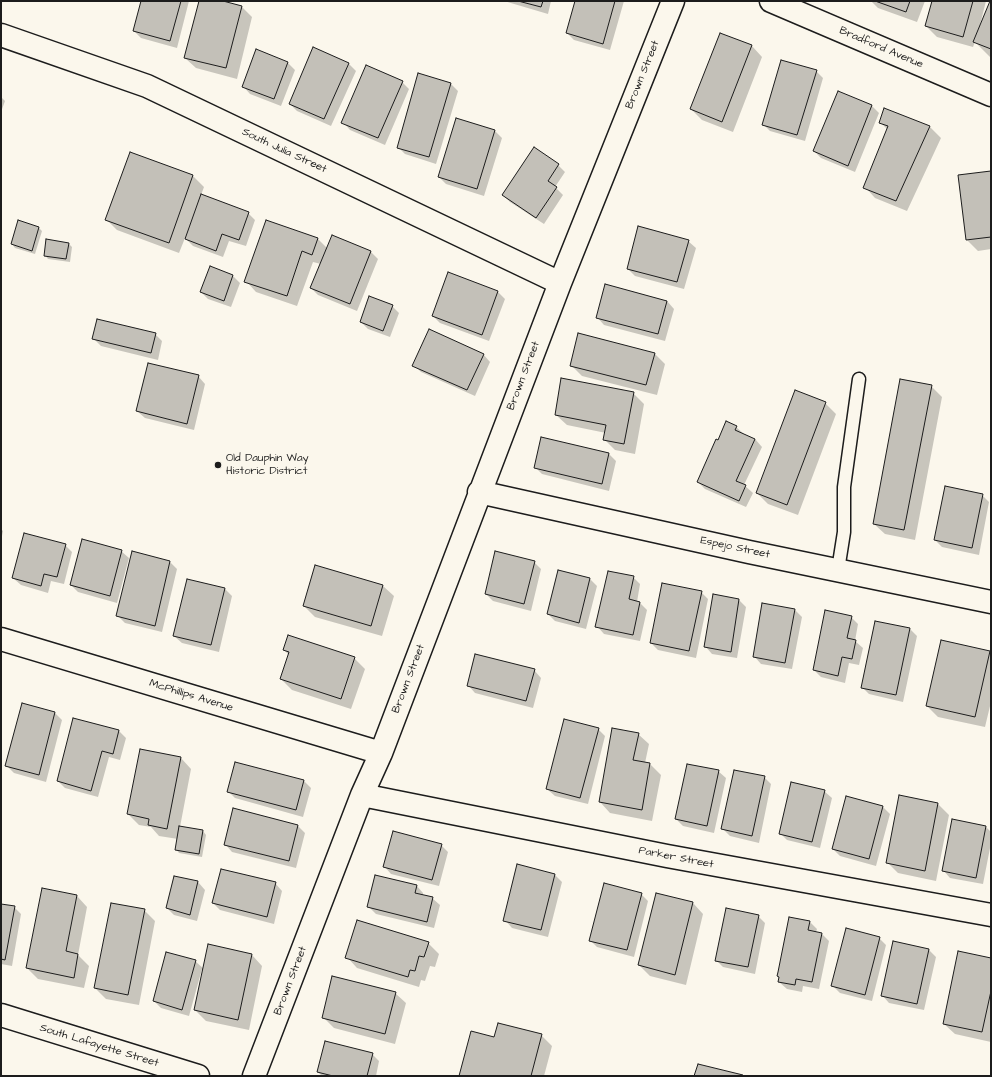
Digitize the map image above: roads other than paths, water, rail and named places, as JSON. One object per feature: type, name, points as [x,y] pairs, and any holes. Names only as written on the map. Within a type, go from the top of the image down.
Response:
[{"type":"street","name":"Brown Street","points":[[254,1076],[362,796],[381,753],[479,492],[560,283],[673,1]]},
{"type":"street","name":"Bradford Avenue","points":[[770,1],[991,95]]},
{"type":"street","name":"South Julia Street","points":[[1,35],[147,86],[560,283]]},
{"type":"street","name":"Espejo Street","points":[[479,492],[749,552],[991,602]]},
{"type":"street","name":"McPhillips Avenue","points":[[1,639],[381,753]]},
{"type":"street","name":"Parker Street","points":[[362,796],[668,856],[991,915]]},
{"type":"street","name":"South Lafayette Street","points":[[1,1015],[198,1076]]},
{"type":"lane","points":[[838,570],[844,532],[844,488],[859,379]]},
{"type":"place","name":"Old Dauphin Way Historic District","points":[[218,465]]}]
